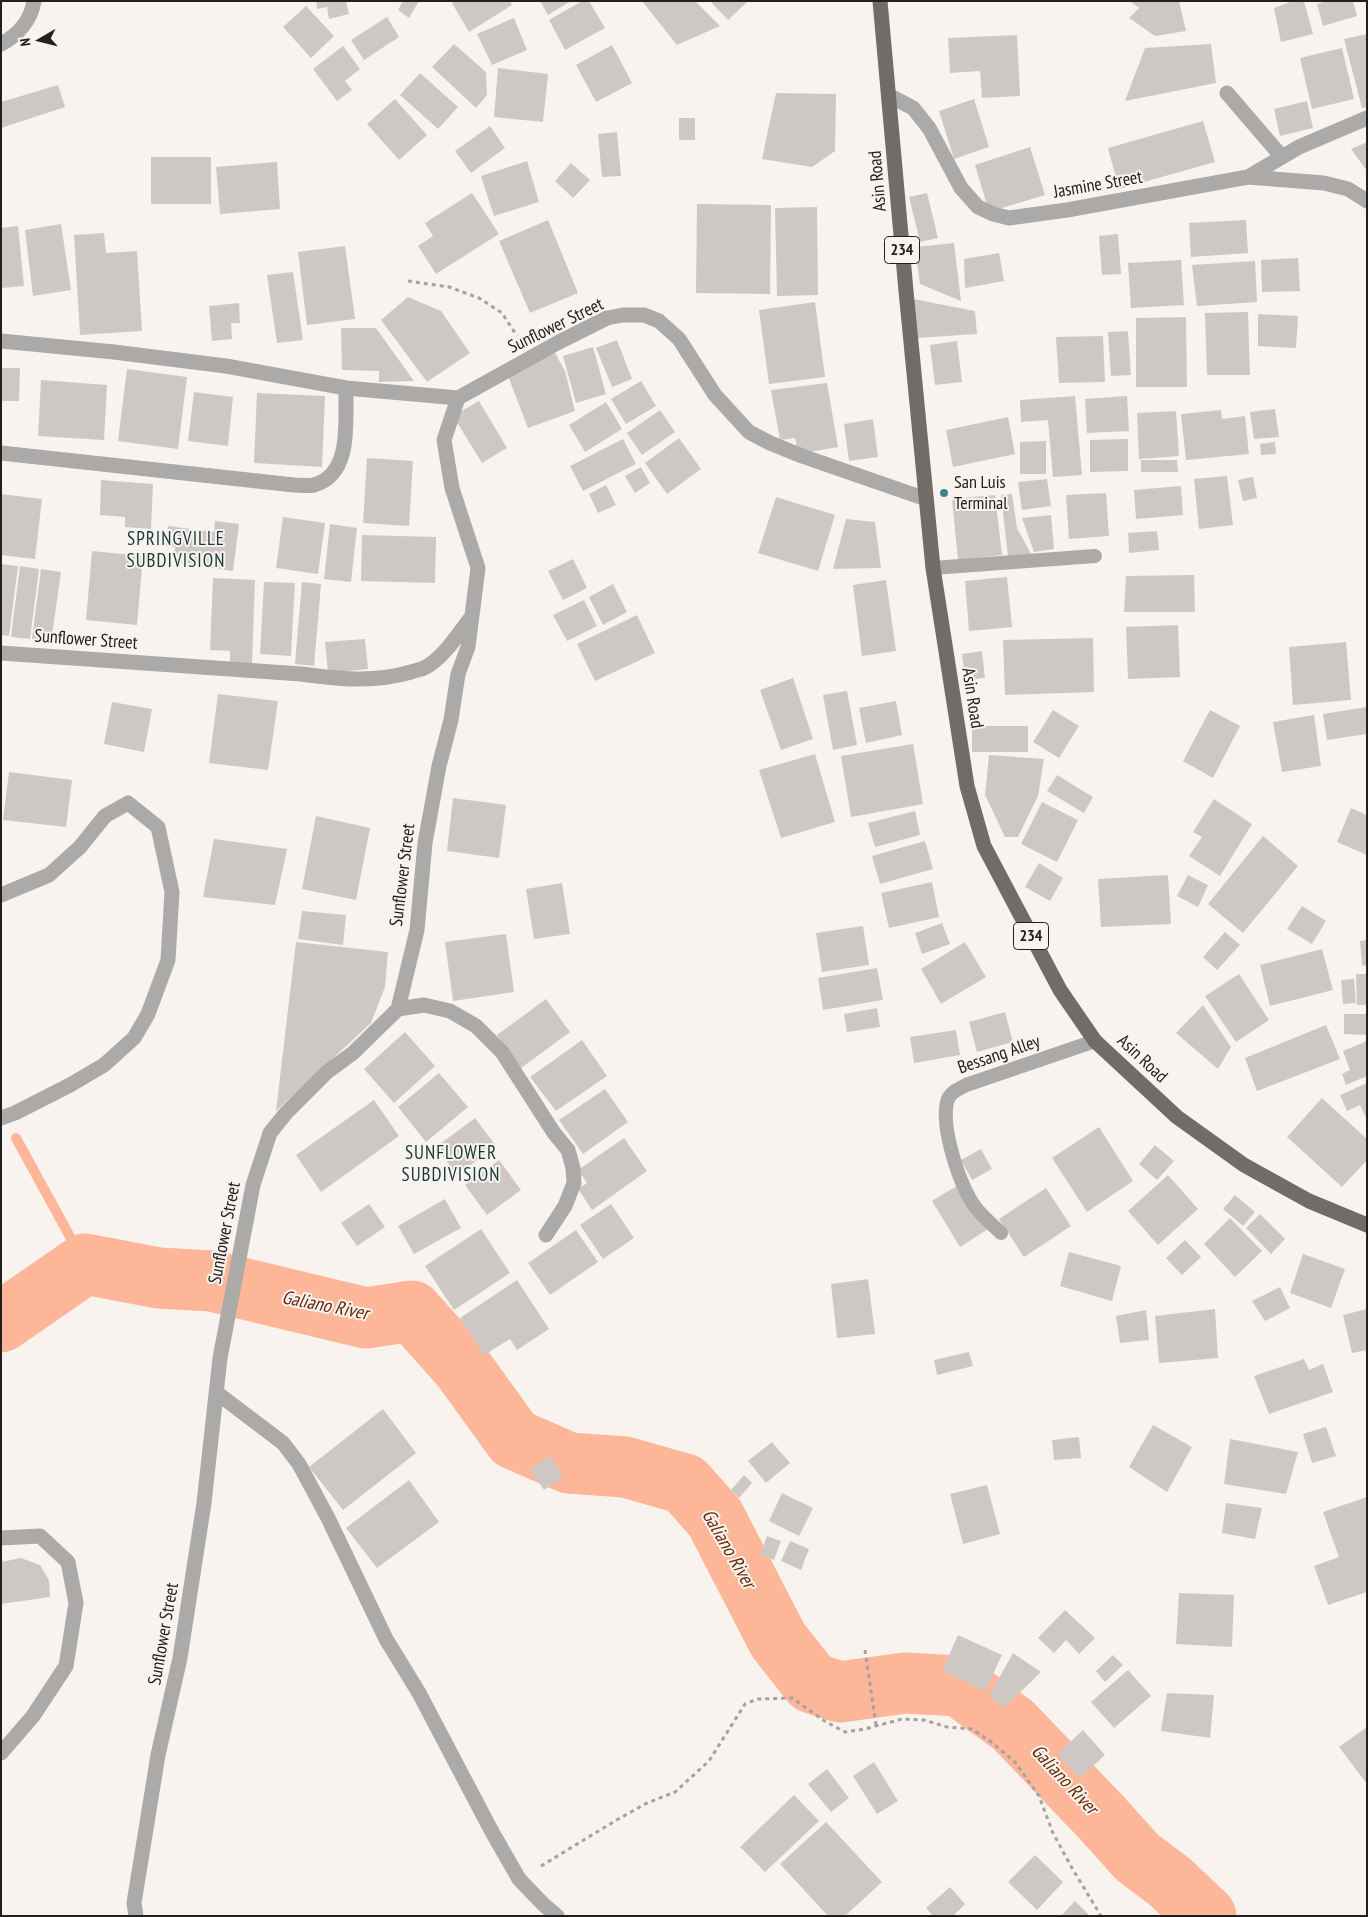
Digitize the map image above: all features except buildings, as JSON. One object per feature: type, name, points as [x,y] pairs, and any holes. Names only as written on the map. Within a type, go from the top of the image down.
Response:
[{"type":"main road","name":"Asin Road","points":[[880,1],[933,568],[967,786],[984,846],[1060,990],[1095,1041],[1177,1117],[1244,1165],[1309,1201],[1367,1225]]},
{"type":"street","points":[[1,44],[22,28],[32,12],[34,1]]},
{"type":"street","points":[[1228,93],[1282,157]]},
{"type":"street","name":"Jasmine Street","points":[[890,96],[913,108],[930,128],[961,188],[978,207],[993,214],[1009,218],[1048,213],[1248,177],[1324,183],[1348,189],[1367,201]]},
{"type":"street","points":[[1248,177],[1299,147],[1367,118]]},
{"type":"street","name":"Sunflower Street","points":[[136,1916],[134,1903],[157,1764],[180,1658],[190,1595],[217,1394],[220,1358],[253,1186],[270,1133],[286,1113],[328,1072],[353,1053],[398,1009],[416,930],[425,842],[439,766],[451,720],[458,674],[468,647],[478,568],[452,488],[444,440],[458,398],[559,342],[607,318],[623,314],[644,315],[659,321],[679,339],[715,395],[749,432],[802,456],[926,499]]},
{"type":"street","points":[[1,341],[114,352],[226,366],[346,388],[458,398]]},
{"type":"street","points":[[1,453],[294,485],[313,485],[329,478],[339,466],[344,451],[346,388]]},
{"type":"street","name":"Sunflower Street","points":[[1,653],[301,674],[343,679],[370,679],[396,676],[425,668],[444,652],[473,615]]},
{"type":"street","points":[[1,895],[50,875],[80,847],[105,816],[128,803],[158,826],[172,892],[168,960],[148,1014],[134,1038],[104,1065],[70,1085],[15,1113],[1,1118]]},
{"type":"street","points":[[398,1009],[424,1005],[450,1011],[476,1026],[502,1052],[554,1133],[568,1150],[573,1168],[574,1183],[565,1206],[546,1235]]},
{"type":"street","points":[[217,1394],[283,1443],[299,1464],[328,1518],[386,1639],[419,1693],[519,1879],[543,1904],[558,1916]]},
{"type":"street","points":[[1,1538],[40,1536],[68,1562],[76,1603],[66,1666],[33,1716],[1,1753]]},
{"type":"lane","points":[[933,568],[1095,556]]},
{"type":"lane","name":"Bessang Alley","points":[[1001,1232],[976,1208],[962,1184],[952,1157],[946,1119],[947,1101],[954,1091],[966,1085],[1095,1041]]},
{"type":"path","points":[[408,281],[449,287],[479,298],[502,313],[531,358]]},
{"type":"path","points":[[865,1650],[876,1726]]},
{"type":"path","points":[[519,1879],[645,1804],[676,1792],[709,1761],[745,1704],[758,1698],[792,1698],[826,1722],[845,1732],[865,1729],[902,1719],[924,1720],[947,1727],[972,1728],[1015,1762],[1039,1796],[1053,1833],[1101,1916]]},
{"type":"waterway","points":[[16,1138],[85,1264]]},
{"type":"waterway","name":"Galiano River","points":[[1,1322],[85,1264],[159,1278],[212,1281],[366,1318],[412,1311],[462,1367],[514,1439],[569,1463],[625,1467],[685,1484],[715,1518],[778,1640],[812,1683],[840,1692],[905,1683],[959,1686],[1013,1725],[1137,1857],[1170,1882],[1206,1916]]},
{"type":"place","name":"San Luis Terminal","points":[[944,493]]},
{"type":"district","name":"SPRINGVILLE SUBDIVISION","points":[[176,551]]},
{"type":"district","name":"SUNFLOWER SUBDIVISION","points":[[451,1165]]}]
